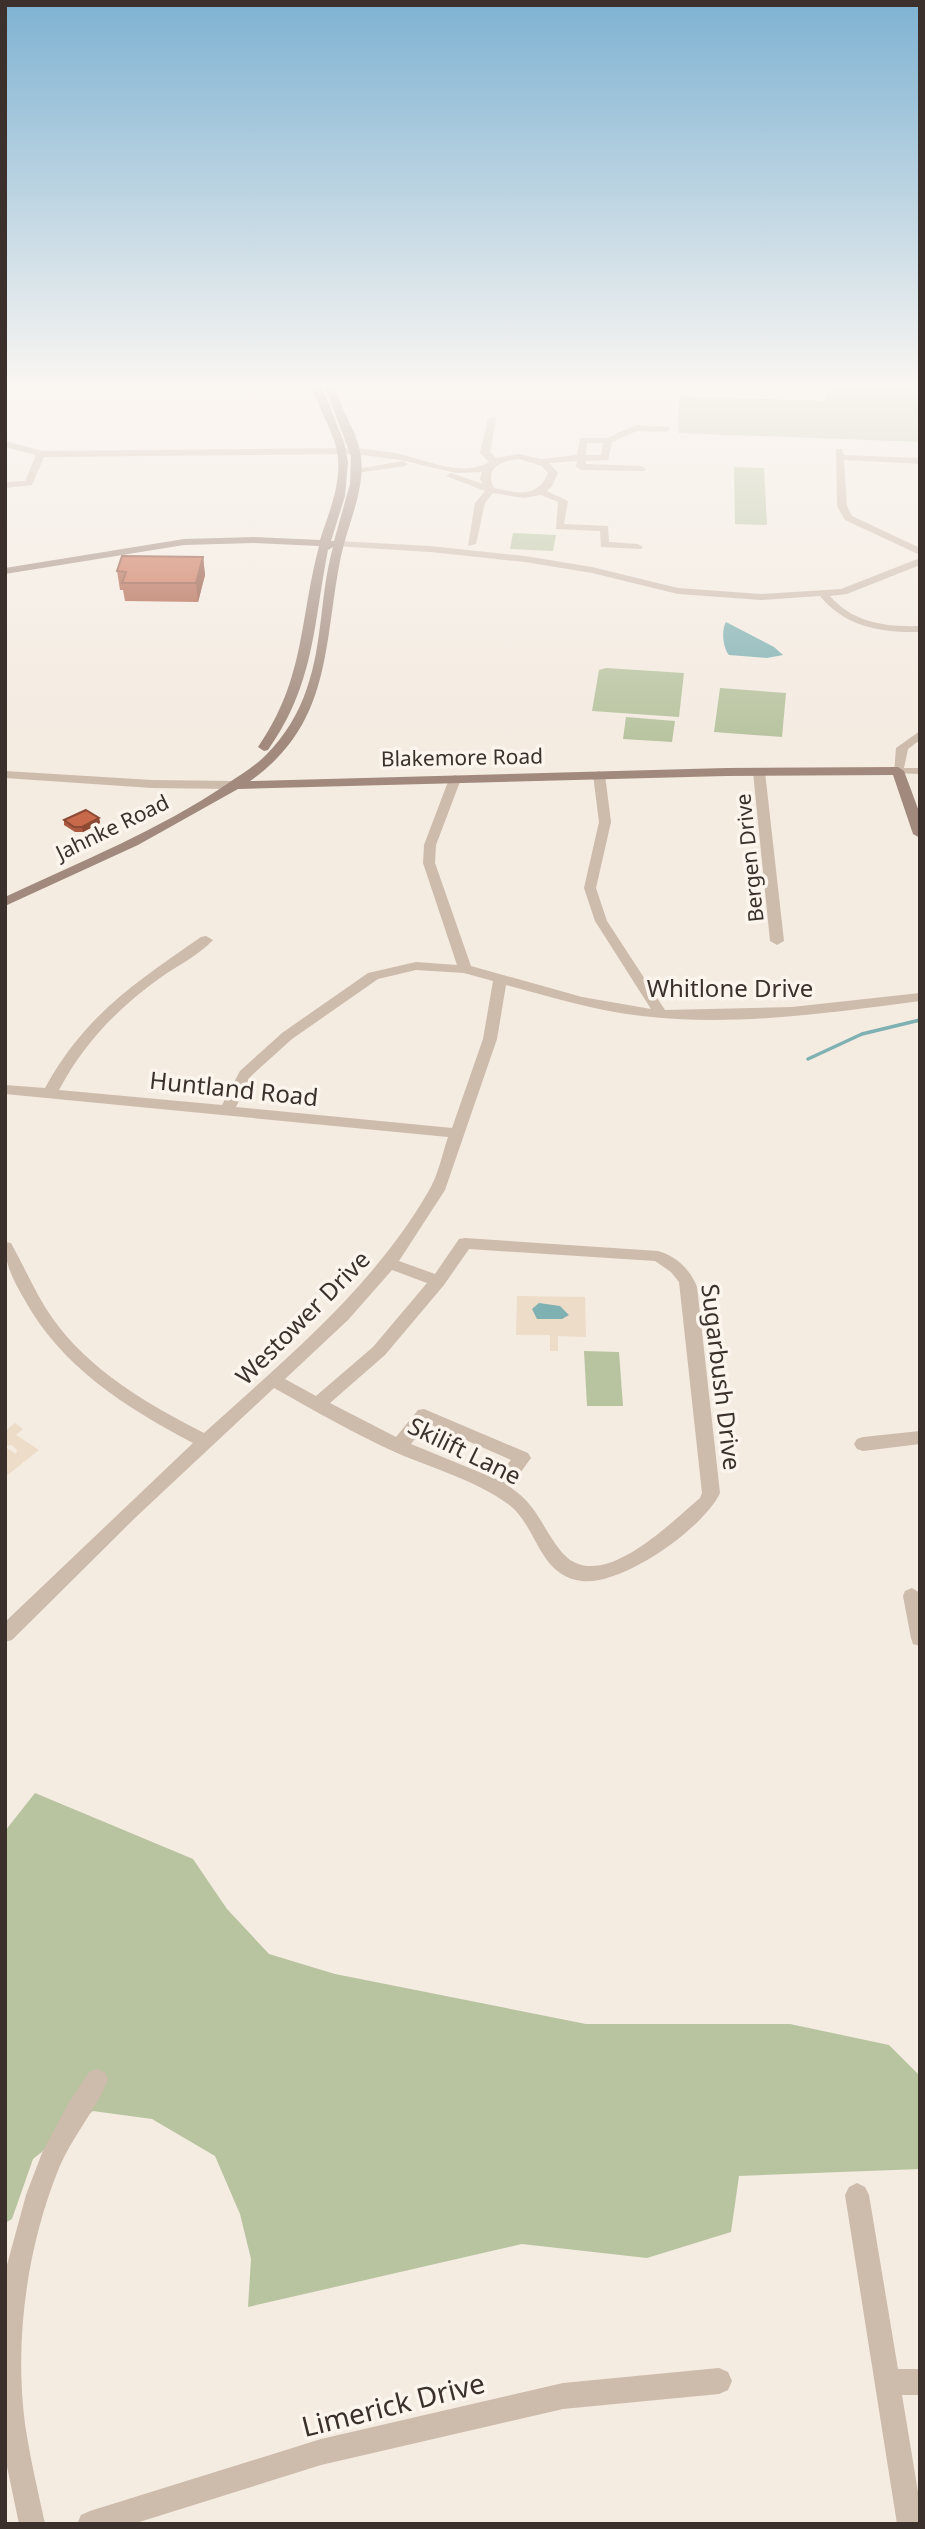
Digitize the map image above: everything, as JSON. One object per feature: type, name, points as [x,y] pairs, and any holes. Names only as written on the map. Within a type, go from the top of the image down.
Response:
[{"type":"main road","name":"Jahnke Road","points":[[5,902],[171,822],[233,785],[244,768],[274,736],[293,702],[338,505]]},
{"type":"main road","name":"Jahnke Road","points":[[330,546],[350,505]]},
{"type":"main road","points":[[5,571],[184,542],[247,539],[330,546]]},
{"type":"main road","points":[[5,577],[179,549],[330,546]]},
{"type":"main road","points":[[898,771],[920,834]]},
{"type":"main road","name":"Blakemore Road","points":[[233,785],[599,775],[898,771]]},
{"type":"street","points":[[471,544],[480,505]]},
{"type":"street","points":[[562,505],[559,527],[605,528],[604,545],[638,547]]},
{"type":"street","points":[[842,505],[848,518],[920,552]]},
{"type":"street","points":[[330,546],[429,554],[453,553],[549,563],[685,592],[761,597],[824,595],[849,590],[920,561]]},
{"type":"street","points":[[824,595],[835,609],[857,621],[890,628],[920,629]]},
{"type":"street","points":[[898,771],[902,748],[920,734]]},
{"type":"street","name":"Blakemore Road","points":[[898,771],[920,771]]},
{"type":"street","name":"Bergen Drive","points":[[759,772],[777,941]]},
{"type":"street","name":"Blakemore Road","points":[[5,774],[134,783],[233,785]]},
{"type":"street","points":[[599,775],[605,822],[590,888],[601,921],[661,1014]]},
{"type":"street","points":[[455,779],[430,845],[429,863],[465,969]]},
{"type":"street","points":[[50,1093],[68,1060],[100,1020],[132,992],[206,940]]},
{"type":"street","points":[[227,1110],[245,1074],[287,1036],[373,976],[416,966],[465,969],[500,979]]},
{"type":"street","name":"Whitlone Drive","points":[[500,979],[584,1001],[661,1014],[809,1012],[920,997]]},
{"type":"street","name":"Westower Drive","points":[[5,1634],[91,1549],[342,1316],[389,1263],[437,1190],[490,1040],[500,979]]},
{"type":"street","name":"Huntland Road","points":[[5,1089],[458,1133]]},
{"type":"street","name":"Sugarbush Drive","points":[[438,1281],[465,1243],[570,1252],[645,1254],[670,1262],[686,1277],[711,1493],[707,1502],[622,1569],[604,1574]]},
{"type":"street","points":[[5,1247],[51,1329],[78,1360],[135,1405],[206,1442]]},
{"type":"street","points":[[318,1404],[379,1351],[438,1281],[389,1263]]},
{"type":"street","name":"Skilift Lane","points":[[273,1380],[399,1446],[499,1489],[527,1510],[557,1563],[579,1574],[604,1574]]},
{"type":"street","points":[[399,1446],[424,1415],[522,1458],[499,1489]]},
{"type":"street","points":[[863,1444],[920,1437]]},
{"type":"street","points":[[912,1597],[920,1638]]},
{"type":"street","points":[[32,2524],[11,2409],[10,2323],[23,2245],[44,2180],[66,2129],[97,2080]]},
{"type":"street","points":[[856,2195],[910,2524]]},
{"type":"street","name":"Limerick Drive","points":[[90,2524],[321,2452],[563,2396],[719,2381]]},
{"type":"street","points":[[886,2382],[920,2382]]},
{"type":"green space","points":[[735,505],[766,505],[767,525],[735,524]]},
{"type":"green space","points":[[513,533],[556,535],[553,551],[510,549]]},
{"type":"green space","points":[[606,668],[684,673],[679,717],[592,711],[599,670]]},
{"type":"green space","points":[[720,688],[786,693],[782,737],[714,732]]},
{"type":"green space","points":[[626,717],[675,721],[672,742],[623,739]]},
{"type":"green space","points":[[584,1351],[619,1352],[623,1406],[587,1406]]},
{"type":"green space","points":[[35,1793],[193,1859],[227,1909],[269,1954],[335,1974],[586,2024],[790,2024],[889,2045],[920,2076],[920,2169],[739,2176],[731,2232],[647,2258],[522,2244],[248,2307],[251,2259],[240,2214],[215,2156],[152,2119],[93,2111],[33,2159],[12,2219],[5,2223],[5,1831]]},
{"type":"shaded area","points":[[517,1296],[585,1297],[586,1337],[558,1336],[558,1351],[550,1351],[550,1335],[516,1335]]},
{"type":"shaded area","points":[[15,1423],[23,1429],[16,1435],[39,1450],[5,1477],[5,1447],[16,1454],[17,1450],[12,1445],[5,1446],[5,1431]]},
{"type":"water","points":[[726,622],[774,647],[783,655],[767,658],[729,655],[723,639]]},
{"type":"water","points":[[539,1303],[560,1306],[569,1315],[562,1319],[537,1319],[532,1309]]},
{"type":"building","points":[[122,556],[203,557],[196,583],[122,583],[126,572],[117,571]]},
{"type":"building","points":[[86,810],[99,818],[82,827],[74,827],[64,820]]},
{"type":"waterway","points":[[808,1059],[862,1034],[920,1020]]}]
